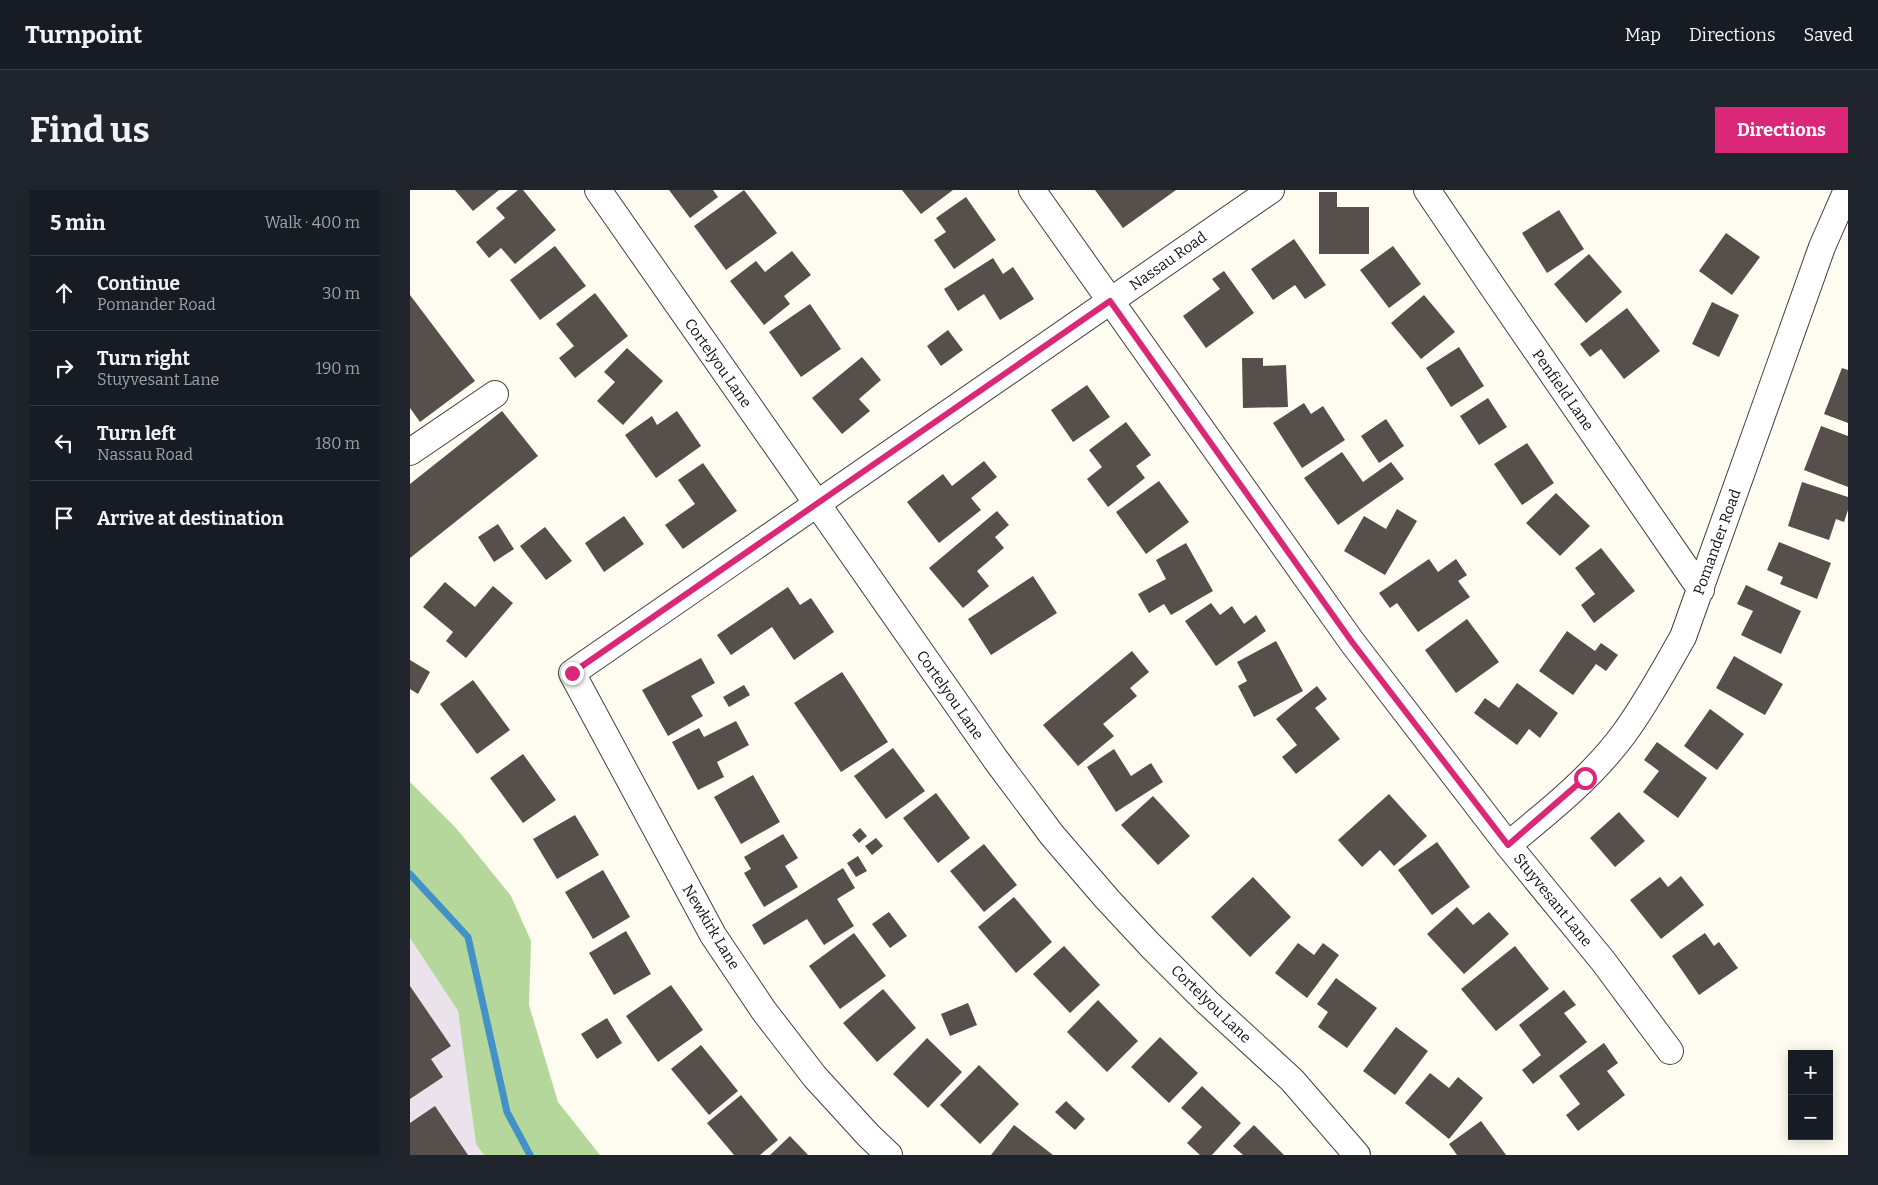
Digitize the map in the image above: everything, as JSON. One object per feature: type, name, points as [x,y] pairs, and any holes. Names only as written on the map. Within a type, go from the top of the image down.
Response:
[{"type":"street","name":"Cortelyou Lane","points":[[598,190],[996,760],[1052,835],[1150,945],[1207,1002],[1292,1080],[1357,1155]]},
{"type":"street","name":"Stuyvesant Lane","points":[[1032,190],[1352,642],[1508,845],[1603,961],[1670,1051]]},
{"type":"street","name":"Nassau Road","points":[[572,673],[1271,190]]},
{"type":"street","name":"Penfield Lane","points":[[1427,190],[1701,590]]},
{"type":"street","name":"Pomander Road","points":[[1508,845],[1585,778],[1623,735],[1683,637],[1822,247],[1847,190]]},
{"type":"street","points":[[410,452],[495,394]]},
{"type":"street","name":"Newkirk Lane","points":[[572,673],[713,935],[764,1011],[816,1077],[869,1136],[889,1155]]},
{"type":"shaded area","points":[[410,938],[458,1011],[476,1144],[484,1155],[410,1155]]},
{"type":"green space","points":[[410,782],[456,828],[511,896],[531,941],[529,1005],[558,1102],[600,1155],[484,1155],[476,1144],[458,1011],[410,938]]},
{"type":"building","points":[[455,190],[499,190],[473,211]]},
{"type":"building","points":[[518,190],[523,190],[556,230],[515,264],[501,248],[489,258],[476,242],[505,218],[496,208]]},
{"type":"building","points":[[669,190],[713,190],[718,197],[690,218]]},
{"type":"building","points":[[744,190],[777,233],[726,270],[694,226]]},
{"type":"building","points":[[902,190],[953,190],[921,214]]},
{"type":"building","points":[[1095,190],[1176,190],[1123,228]]},
{"type":"building","points":[[1319,192],[1337,192],[1337,207],[1369,207],[1369,254],[1319,254]]},
{"type":"building","points":[[966,197],[996,240],[954,269],[934,240],[946,232],[936,218]]},
{"type":"building","points":[[1559,210],[1584,249],[1547,273],[1522,233]]},
{"type":"building","points":[[1726,233],[1760,257],[1732,295],[1699,271]]},
{"type":"building","points":[[1294,239],[1326,285],[1305,299],[1295,285],[1273,300],[1251,269]]},
{"type":"building","points":[[555,246],[586,286],[540,320],[510,280]]},
{"type":"building","points":[[1393,246],[1421,284],[1389,308],[1360,270]]},
{"type":"building","points":[[792,251],[811,275],[784,296],[790,304],[764,325],[730,281],[756,261],[765,272]]},
{"type":"building","points":[[1589,254],[1622,292],[1586,323],[1554,284]]},
{"type":"building","points":[[993,258],[1003,274],[1013,267],[1034,299],[1000,320],[984,294],[958,311],[944,289]]},
{"type":"building","points":[[1224,271],[1254,313],[1206,348],[1183,316],[1220,289],[1212,279]]},
{"type":"building","points":[[595,293],[628,336],[575,378],[559,358],[574,346],[556,324]]},
{"type":"building","points":[[410,295],[475,381],[420,422],[410,408]]},
{"type":"building","points":[[1424,295],[1455,332],[1421,359],[1391,323]]},
{"type":"building","points":[[1712,302],[1739,315],[1719,357],[1692,344]]},
{"type":"building","points":[[810,304],[841,349],[801,377],[769,332]]},
{"type":"building","points":[[1627,308],[1660,351],[1624,379],[1601,349],[1590,357],[1580,344]]},
{"type":"building","points":[[948,330],[963,350],[941,366],[927,346]]},
{"type":"building","points":[[1459,347],[1484,386],[1451,407],[1426,368]]},
{"type":"building","points":[[627,348],[663,381],[623,425],[597,401],[615,382],[604,372]]},
{"type":"building","points":[[862,357],[881,380],[859,399],[870,411],[842,434],[812,398]]},
{"type":"building","points":[[1242,358],[1263,358],[1263,366],[1286,365],[1288,407],[1243,408]]},
{"type":"building","points":[[1842,368],[1848,370],[1848,423],[1824,414]]},
{"type":"building","points":[[1087,385],[1110,417],[1073,442],[1051,410]]},
{"type":"building","points":[[1488,398],[1507,427],[1479,445],[1460,416]]},
{"type":"building","points":[[1304,403],[1311,414],[1323,406],[1345,440],[1302,468],[1273,423]]},
{"type":"building","points":[[502,411],[538,456],[410,558],[410,484]]},
{"type":"building","points":[[677,411],[701,446],[656,478],[625,435],[652,416],[657,425]]},
{"type":"building","points":[[1386,419],[1404,446],[1379,463],[1361,436]]},
{"type":"building","points":[[1126,422],[1151,455],[1136,466],[1145,478],[1108,507],[1087,479],[1102,467],[1089,450]]},
{"type":"building","points":[[1821,426],[1848,436],[1848,487],[1804,470]]},
{"type":"building","points":[[1527,443],[1554,483],[1522,505],[1494,464]]},
{"type":"building","points":[[1342,452],[1363,482],[1391,462],[1404,479],[1338,525],[1304,478]]},
{"type":"building","points":[[984,461],[997,477],[971,498],[981,510],[939,543],[907,502],[943,474],[952,486]]},
{"type":"building","points":[[703,463],[737,511],[683,549],[665,525],[695,504],[678,480]]},
{"type":"building","points":[[1159,481],[1189,522],[1146,554],[1116,512]]},
{"type":"building","points":[[1802,482],[1848,497],[1848,510],[1844,522],[1836,519],[1829,540],[1788,526]]},
{"type":"building","points":[[1556,493],[1590,526],[1560,556],[1526,523]]},
{"type":"building","points":[[1397,509],[1417,521],[1385,575],[1344,551],[1364,516],[1386,529]]},
{"type":"building","points":[[997,511],[1009,525],[995,537],[1004,548],[977,571],[989,586],[963,608],[929,568]]},
{"type":"building","points":[[624,516],[644,544],[604,572],[585,543]]},
{"type":"building","points":[[498,524],[514,549],[494,562],[478,537]]},
{"type":"building","points":[[545,527],[572,561],[546,580],[520,546]]},
{"type":"building","points":[[1779,542],[1831,563],[1817,599],[1780,584],[1783,577],[1767,570]]},
{"type":"building","points":[[1186,543],[1213,591],[1171,615],[1164,604],[1149,613],[1138,594],[1166,579],[1156,560]]},
{"type":"building","points":[[1601,548],[1635,591],[1594,623],[1581,605],[1595,594],[1575,568]]},
{"type":"building","points":[[1429,559],[1438,572],[1456,559],[1467,575],[1458,581],[1470,597],[1418,632],[1397,603],[1390,608],[1379,593]]},
{"type":"building","points":[[1033,576],[1057,613],[991,655],[968,619]]},
{"type":"building","points":[[445,582],[475,607],[493,586],[513,603],[466,658],[446,641],[453,632],[423,607]]},
{"type":"building","points":[[1746,585],[1801,611],[1781,654],[1741,635],[1753,611],[1737,604]]},
{"type":"building","points":[[788,587],[800,605],[811,598],[834,632],[794,660],[772,627],[731,655],[717,635]]},
{"type":"building","points":[[1211,603],[1220,615],[1232,606],[1244,624],[1256,615],[1266,631],[1216,666],[1185,621]]},
{"type":"building","points":[[1467,619],[1499,662],[1456,693],[1425,650]]},
{"type":"building","points":[[1567,631],[1595,651],[1601,643],[1618,655],[1606,671],[1596,664],[1573,695],[1539,671]]},
{"type":"building","points":[[1276,641],[1303,691],[1254,717],[1238,686],[1247,681],[1237,662]]},
{"type":"building","points":[[1132,651],[1149,672],[1130,688],[1137,696],[1103,724],[1114,736],[1078,766],[1043,725]]},
{"type":"building","points":[[1734,656],[1783,684],[1765,715],[1716,688]]},
{"type":"building","points":[[701,658],[715,683],[691,696],[703,716],[668,736],[642,690]]},
{"type":"building","points":[[410,660],[430,672],[418,694],[410,689]]},
{"type":"building","points":[[842,672],[888,742],[841,772],[794,703]]},
{"type":"building","points":[[473,680],[510,730],[477,754],[440,704]]},
{"type":"building","points":[[1517,683],[1558,713],[1540,738],[1529,729],[1517,745],[1474,713],[1485,698],[1499,708]]},
{"type":"building","points":[[744,685],[750,695],[729,707],[723,697]]},
{"type":"building","points":[[1317,686],[1327,699],[1315,708],[1340,739],[1296,774],[1282,757],[1297,745],[1276,719]]},
{"type":"building","points":[[1710,709],[1744,734],[1717,770],[1684,746]]},
{"type":"building","points":[[736,721],[749,745],[717,762],[724,777],[698,790],[672,742],[699,728],[704,737]]},
{"type":"building","points":[[1657,742],[1707,778],[1678,818],[1643,792],[1659,771],[1644,760]]},
{"type":"building","points":[[893,748],[925,791],[886,819],[854,776]]},
{"type":"building","points":[[1114,749],[1131,776],[1151,763],[1163,782],[1116,812],[1087,767]]},
{"type":"building","points":[[523,754],[556,800],[523,823],[490,778]]},
{"type":"building","points":[[753,775],[780,822],[741,844],[714,797]]},
{"type":"building","points":[[936,793],[970,838],[938,863],[903,818]]},
{"type":"building","points":[[1389,794],[1427,836],[1394,866],[1380,850],[1362,867],[1338,840]]},
{"type":"building","points":[[1153,796],[1190,836],[1158,865],[1121,825]]},
{"type":"building","points":[[1619,812],[1645,841],[1615,867],[1590,838]]},
{"type":"building","points":[[575,815],[599,855],[557,879],[533,839]]},
{"type":"building","points":[[860,828],[867,836],[859,843],[852,835]]},
{"type":"building","points":[[783,834],[798,858],[785,866],[798,887],[764,907],[744,873],[751,869],[744,857]]},
{"type":"building","points":[[876,838],[883,846],[872,855],[865,846]]},
{"type":"building","points":[[1437,842],[1470,887],[1432,915],[1398,870]]},
{"type":"building","points":[[984,844],[1017,885],[984,912],[950,871]]},
{"type":"building","points":[[858,856],[867,871],[856,877],[847,863]]},
{"type":"building","points":[[843,868],[855,888],[837,899],[854,926],[824,945],[807,919],[764,945],[752,925]]},
{"type":"building","points":[[603,870],[630,917],[593,939],[565,892]]},
{"type":"building","points":[[1681,876],[1704,905],[1661,939],[1630,900],[1660,877],[1668,887]]},
{"type":"building","points":[[1253,877],[1291,917],[1250,957],[1211,917]]},
{"type":"building","points":[[1014,897],[1052,942],[1016,973],[978,927]]},
{"type":"building","points":[[1457,907],[1473,925],[1489,912],[1509,934],[1464,974],[1427,934]]},
{"type":"building","points":[[889,912],[907,936],[890,948],[872,924]]},
{"type":"building","points":[[626,931],[651,974],[614,995],[589,953]]},
{"type":"building","points":[[854,933],[886,976],[840,1009],[809,966]]},
{"type":"building","points":[[1705,933],[1714,946],[1719,942],[1738,968],[1699,995],[1672,956]]},
{"type":"building","points":[[1298,943],[1314,955],[1323,943],[1339,955],[1307,998],[1275,973]]},
{"type":"building","points":[[1064,946],[1100,985],[1070,1013],[1033,974]]},
{"type":"building","points":[[1515,946],[1549,989],[1496,1031],[1461,989]]},
{"type":"building","points":[[1336,978],[1377,1008],[1347,1048],[1318,1027],[1328,1012],[1317,1004]]},
{"type":"building","points":[[671,985],[703,1030],[658,1062],[626,1016]]},
{"type":"building","points":[[410,986],[451,1046],[431,1059],[443,1077],[410,1099]]},
{"type":"building","points":[[883,989],[916,1028],[877,1062],[843,1023]]},
{"type":"building","points":[[1564,990],[1576,1005],[1564,1013],[1587,1042],[1533,1084],[1522,1070],[1541,1055],[1519,1025]]},
{"type":"building","points":[[1098,1000],[1138,1041],[1107,1072],[1067,1032]]},
{"type":"building","points":[[968,1003],[977,1025],[950,1036],[941,1014]]},
{"type":"building","points":[[607,1018],[622,1043],[597,1059],[581,1034]]},
{"type":"building","points":[[1396,1027],[1428,1051],[1395,1095],[1363,1071]]},
{"type":"building","points":[[1160,1037],[1198,1073],[1169,1103],[1131,1067]]},
{"type":"building","points":[[927,1038],[962,1072],[928,1108],[893,1074]]},
{"type":"building","points":[[1604,1043],[1618,1063],[1607,1071],[1625,1095],[1578,1131],[1566,1115],[1580,1104],[1559,1076]]},
{"type":"building","points":[[701,1045],[738,1091],[709,1115],[671,1069]]},
{"type":"building","points":[[979,1065],[1019,1104],[980,1144],[940,1105]]},
{"type":"building","points":[[1430,1073],[1449,1088],[1458,1077],[1483,1098],[1449,1139],[1405,1103]]},
{"type":"building","points":[[1202,1086],[1241,1123],[1212,1155],[1200,1155],[1187,1143],[1202,1127],[1181,1108]]},
{"type":"building","points":[[741,1095],[778,1140],[760,1155],[734,1155],[707,1123]]},
{"type":"building","points":[[1066,1101],[1085,1119],[1075,1130],[1055,1112]]},
{"type":"building","points":[[435,1106],[468,1155],[410,1155],[410,1123]]},
{"type":"building","points":[[1481,1121],[1506,1155],[1457,1155],[1449,1144]]},
{"type":"building","points":[[1014,1125],[1053,1155],[991,1155]]},
{"type":"building","points":[[1254,1125],[1284,1155],[1243,1155],[1233,1146]]},
{"type":"building","points":[[790,1136],[808,1155],[770,1155]]},
{"type":"waterway","points":[[410,874],[468,937],[507,1112],[530,1155]]},
{"type":"route","points":[[572,673],[1110,301],[1352,642],[1508,845],[1551,810],[1585,778]]}]
